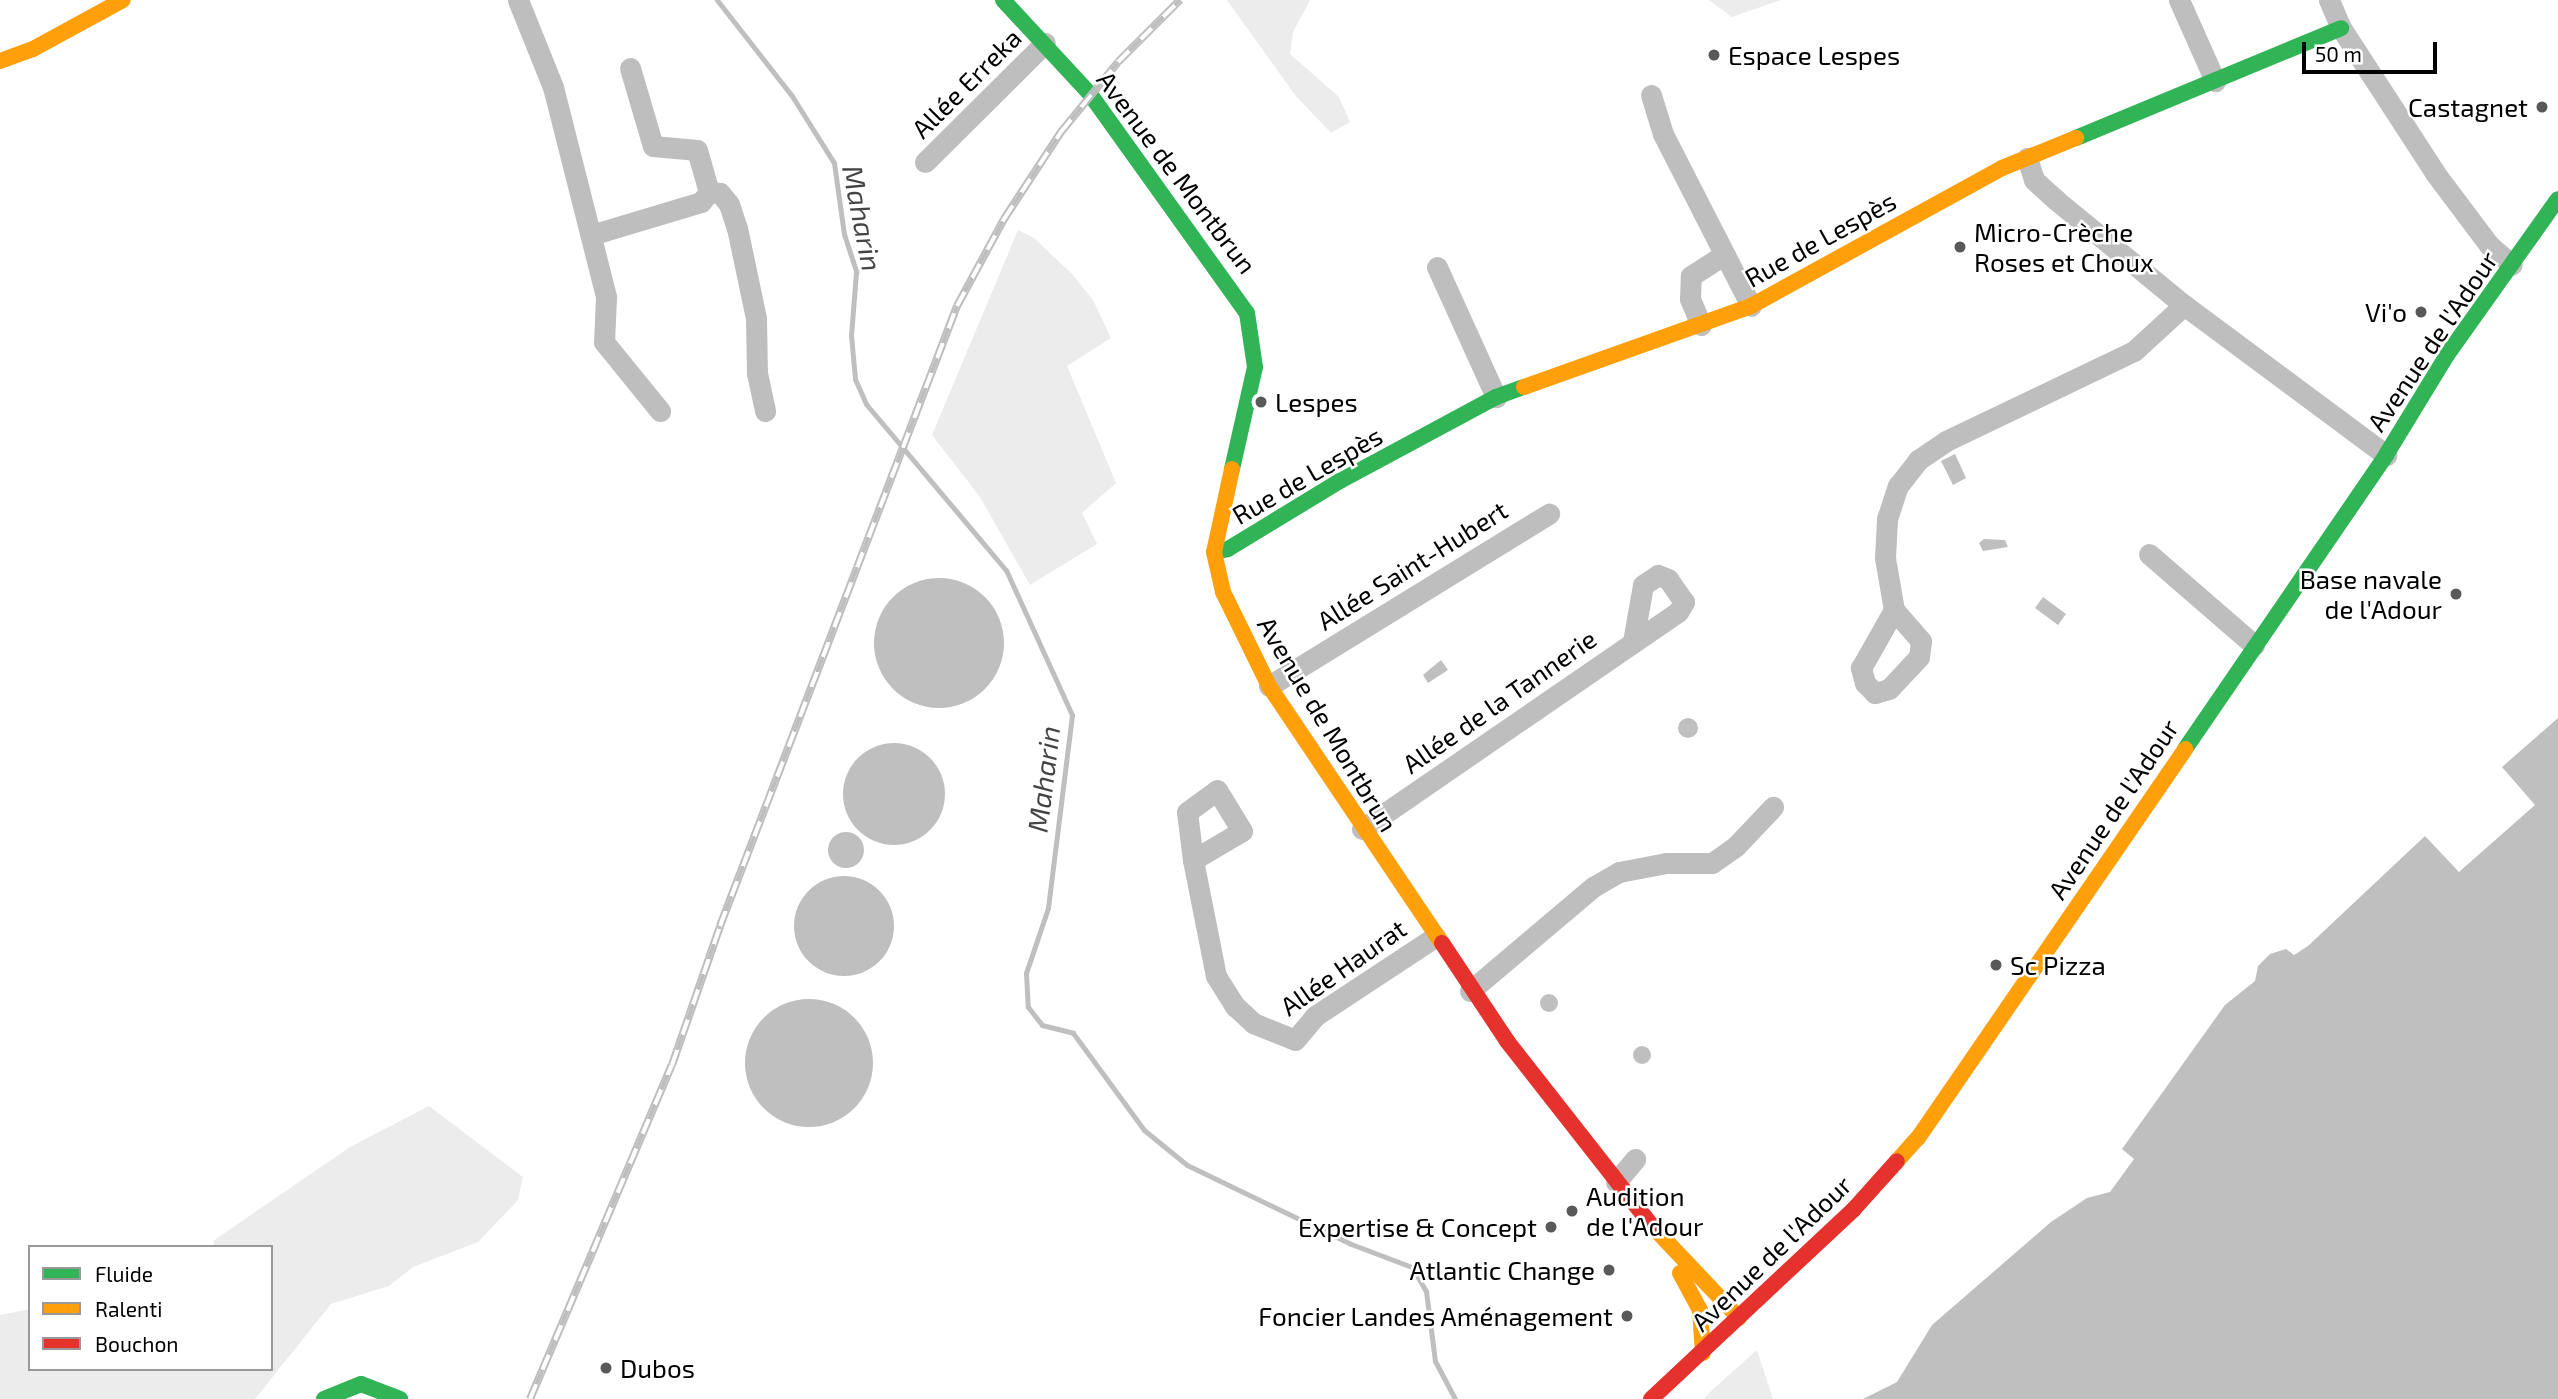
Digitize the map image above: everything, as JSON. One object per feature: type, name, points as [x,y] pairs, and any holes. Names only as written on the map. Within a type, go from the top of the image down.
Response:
[{"type":"street","points":[[0,61],[33,49],[122,0]]},
{"type":"street","points":[[517,0],[552,87],[591,235],[606,297],[604,342],[660,411]]},
{"type":"street","name":"Avenue de Montbrun","points":[[1003,0],[1045,43],[1102,109],[1247,313],[1255,367],[1214,552],[1223,592],[1269,686],[1470,990],[1667,1245],[1738,1318]]},
{"type":"street","points":[[2179,0],[2215,81]]},
{"type":"street","points":[[2329,0],[2341,28],[2435,173],[2489,245],[2512,265]]},
{"type":"street","name":"Rue de Lespès","points":[[1214,552],[1228,549],[1340,481],[1496,397],[1751,306],[1787,290],[1883,230],[2026,158],[2341,28]]},
{"type":"street","name":"Allée Erreka","points":[[925,162],[1045,43]]},
{"type":"street","points":[[630,68],[653,146],[697,150],[709,192]]},
{"type":"street","points":[[1651,95],[1662,134],[1751,306]]},
{"type":"street","points":[[2026,158],[2034,180],[2183,305],[2386,455]]},
{"type":"street","points":[[591,235],[701,202],[709,192]]},
{"type":"street","points":[[709,192],[720,193],[729,204],[737,228],[756,318],[757,373],[765,411]]},
{"type":"street","name":"Avenue de l'Adour","points":[[1651,1399],[1854,1209],[1919,1138],[2386,455],[2447,355],[2558,199]]},
{"type":"street","points":[[1701,325],[1690,299],[1691,276],[1725,254]]},
{"type":"street","points":[[1437,267],[1496,397]]},
{"type":"street","points":[[1894,610],[1885,558],[1887,519],[1898,486],[1918,460],[1945,441],[2134,352],[2183,305]]},
{"type":"street","name":"Allée Saint-Hubert","points":[[1269,686],[1549,514]]},
{"type":"street","points":[[2149,554],[2254,645]]},
{"type":"street","name":"Allée de la Tannerie","points":[[1362,830],[1633,642]]},
{"type":"street","points":[[1470,990],[1610,877],[1666,863],[1712,863],[1736,846],[1773,807]]},
{"type":"street","name":"Allée Haurat","points":[[1194,860],[1216,976],[1235,1006],[1253,1023],[1295,1040],[1315,1016],[1434,937]]},
{"type":"street","points":[[1616,1182],[1635,1159]]},
{"type":"street","points":[[1667,1245],[1700,1310],[1703,1353]]},
{"type":"street","points":[[324,1399],[347,1386],[361,1384],[388,1391],[400,1399]]},
{"type":"shaded area","points":[[1227,0],[1310,0],[1293,32],[1290,54],[1339,97],[1350,122],[1331,133],[1295,95]]},
{"type":"shaded area","points":[[1709,0],[1781,0],[1732,17]]},
{"type":"shaded area","points":[[1018,230],[1034,238],[1072,274],[1093,300],[1111,338],[1067,366],[1116,483],[1082,513],[1097,544],[1030,585],[980,497],[932,435]]},
{"type":"shaded area","points":[[1955,454],[1966,478],[1953,485],[1941,461]]},
{"type":"shaded area","points":[[1984,539],[2005,540],[2008,547],[1983,551],[1979,543]]},
{"type":"shaded area","points":[[939,578],[964,583],[985,597],[999,618],[1004,643],[999,668],[985,689],[964,703],[939,708],[914,703],[893,689],[879,668],[874,643],[879,618],[893,597],[914,583]]},
{"type":"shaded area","points":[[2043,597],[2066,614],[2058,625],[2035,608]]},
{"type":"shaded area","points":[[1441,660],[1448,670],[1428,683],[1423,675]]},
{"type":"shaded area","points":[[1688,718],[1695,721],[1698,728],[1695,735],[1688,738],[1681,735],[1678,728],[1681,721]]},
{"type":"shaded area","points":[[2558,718],[2558,1399],[1863,1399],[1897,1382],[1932,1325],[2051,1222],[2087,1198],[2110,1192],[2134,1159],[2122,1149],[2225,1005],[2255,981],[2258,966],[2270,954],[2286,949],[2294,955],[2308,946],[2425,836],[2459,872],[2535,805],[2502,767]]},
{"type":"shaded area","points":[[894,743],[913,747],[930,758],[941,775],[945,794],[941,813],[930,830],[913,841],[894,845],[875,841],[858,830],[847,813],[843,794],[847,775],[858,758],[875,747]]},
{"type":"shaded area","points":[[846,832],[859,837],[864,850],[859,863],[846,868],[833,863],[828,850],[833,837]]},
{"type":"shaded area","points":[[844,876],[863,879],[880,890],[891,907],[894,926],[891,945],[880,962],[863,973],[844,976],[825,973],[808,962],[797,945],[794,926],[797,907],[808,890],[825,879]]},
{"type":"shaded area","points":[[1545,994],[1553,994],[1558,1003],[1556,1010],[1545,1012],[1540,1007],[1540,999]]},
{"type":"shaded area","points":[[809,999],[833,1004],[854,1018],[868,1039],[873,1063],[868,1087],[854,1108],[833,1122],[809,1127],[785,1122],[764,1108],[750,1087],[745,1063],[750,1039],[764,1018],[785,1004]]},
{"type":"shaded area","points":[[1642,1046],[1648,1049],[1651,1055],[1648,1061],[1642,1064],[1636,1061],[1633,1055],[1636,1049]]},
{"type":"shaded area","points":[[429,1106],[523,1177],[518,1200],[478,1242],[413,1267],[389,1286],[331,1304],[255,1399],[0,1399],[0,1315],[28,1309],[28,1371],[273,1371],[273,1245],[214,1245],[213,1241],[350,1147]]},
{"type":"shaded area","points":[[1757,1350],[1773,1399],[1704,1399],[1712,1390]]},
{"type":"waterway","name":"Maharin","points":[[717,0],[792,96],[834,163],[844,234],[856,272],[851,335],[855,379],[866,404],[1006,570],[1072,715],[1048,908],[1026,973],[1028,1007],[1042,1025],[1073,1033],[1144,1130],[1187,1165],[1351,1244],[1412,1267],[1426,1291],[1435,1361],[1455,1399]]},
{"type":"railway","points":[[530,1399],[672,1065],[720,926],[957,306],[1004,219],[1061,132],[1118,62],[1180,0]]},
{"type":"traffic: fast","points":[[1003,0],[1090,94],[1247,313],[1255,367],[1232,469]]},
{"type":"traffic: fast","points":[[2076,138],[2341,28]]},
{"type":"traffic: fast","points":[[2185,749],[2386,455],[2447,355],[2558,199]]},
{"type":"traffic: fast","points":[[1214,552],[1228,549],[1340,481],[1496,397],[1524,387]]},
{"type":"traffic: fast","points":[[324,1399],[361,1384],[400,1399]]},
{"type":"traffic: slow","points":[[0,61],[33,49],[123,0]]},
{"type":"traffic: slow","points":[[1524,387],[1751,306],[2002,168],[2076,138]]},
{"type":"traffic: slow","points":[[1232,469],[1214,552],[1223,592],[1269,686],[1442,943]]},
{"type":"traffic: slow","points":[[1897,1161],[1918,1138],[2185,749]]},
{"type":"traffic: slow","points":[[1653,1227],[1739,1318]]},
{"type":"traffic: slow","points":[[1680,1273],[1700,1310],[1703,1353]]},
{"type":"traffic: jam","points":[[1442,943],[1507,1041],[1653,1227]]},
{"type":"traffic: jam","points":[[1651,1399],[1854,1209],[1897,1161]]},
{"type":"place","name":"Espace Lespes","points":[[1714,55]]},
{"type":"place","name":"Castagnet","points":[[2542,107]]},
{"type":"place","name":"Micro-Crèche Roses et Choux","points":[[1960,247]]},
{"type":"place","name":"Vi'o","points":[[2421,312]]},
{"type":"place","name":"Lespes","points":[[1261,402]]},
{"type":"place","name":"Base navale de l'Adour","points":[[2456,594]]},
{"type":"place","name":"Sc Pizza","points":[[1996,965]]},
{"type":"place","name":"Audition de l'Adour","points":[[1572,1211]]},
{"type":"place","name":"Expertise & Concept","points":[[1551,1227]]},
{"type":"place","name":"Atlantic Change","points":[[1609,1270]]},
{"type":"place","name":"Foncier Landes Aménagement","points":[[1627,1316]]},
{"type":"place","name":"Dubos","points":[[606,1368]]}]
